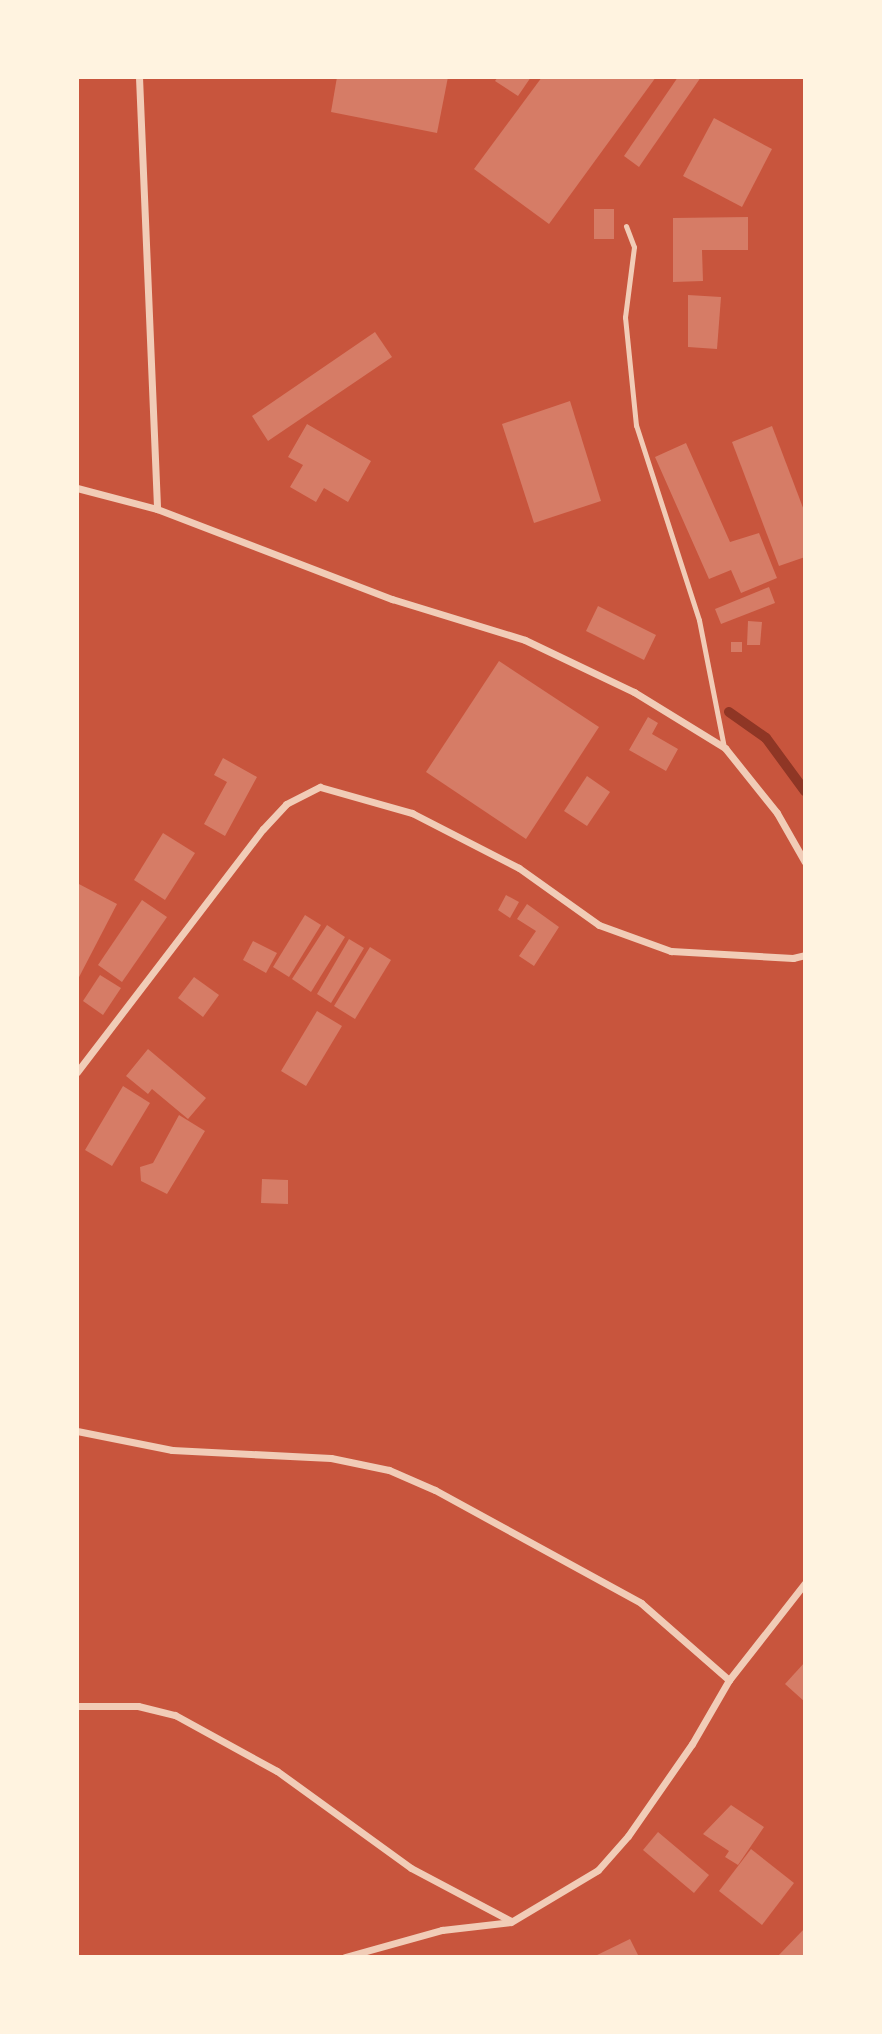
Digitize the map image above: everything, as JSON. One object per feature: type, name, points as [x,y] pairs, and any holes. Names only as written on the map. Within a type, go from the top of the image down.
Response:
[{"type":"street","points":[[139,77],[157,509]]},
{"type":"street","points":[[77,488],[157,509],[392,599],[525,640],[634,692],[725,748],[777,813],[805,862]]},
{"type":"street","points":[[77,1072],[263,830],[286,804],[320,787],[412,813],[519,868],[599,925],[671,951],[793,958],[805,955]]},
{"type":"street","points":[[77,1431],[172,1450],[331,1458],[389,1471],[435,1490],[520,1541],[641,1603],[729,1680]]},
{"type":"street","points":[[345,1957],[442,1930],[511,1922],[598,1870],[628,1836],[692,1744],[729,1680],[805,1583]]},
{"type":"street","points":[[77,1706],[138,1706],[174,1715],[276,1771],[411,1868],[511,1922]]},
{"type":"lane","points":[[626,226],[634,247],[625,317],[636,425],[699,620],[725,748]]},
{"type":"building","points":[[337,77],[448,77],[437,133],[331,112]]},
{"type":"building","points":[[498,77],[531,77],[518,96],[495,81]]},
{"type":"building","points":[[542,77],[656,77],[549,224],[474,169]]},
{"type":"building","points":[[678,77],[701,77],[639,167],[624,156]]},
{"type":"building","points":[[714,118],[772,149],[742,207],[683,176]]},
{"type":"building","points":[[594,209],[614,209],[614,239],[594,239]]},
{"type":"building","points":[[748,217],[748,250],[702,250],[703,281],[673,282],[673,218]]},
{"type":"building","points":[[688,295],[721,297],[717,349],[688,347]]},
{"type":"building","points":[[375,332],[392,357],[268,441],[252,416]]},
{"type":"building","points":[[570,401],[601,501],[534,523],[502,424]]},
{"type":"building","points":[[307,424],[371,461],[348,502],[324,488],[316,502],[290,487],[303,465],[288,457]]},
{"type":"building","points":[[772,426],[805,513],[805,557],[779,566],[732,442]]},
{"type":"building","points":[[686,443],[730,542],[759,533],[777,578],[741,593],[731,570],[709,579],[655,457]]},
{"type":"building","points":[[769,587],[775,603],[721,624],[715,609]]},
{"type":"building","points":[[598,606],[656,635],[644,660],[586,631]]},
{"type":"building","points":[[748,621],[762,622],[760,645],[747,645]]},
{"type":"building","points":[[731,642],[742,642],[742,652],[731,652]]},
{"type":"building","points":[[499,661],[599,727],[526,839],[426,772]]},
{"type":"building","points":[[648,717],[658,723],[652,734],[678,749],[666,771],[629,750]]},
{"type":"building","points":[[223,758],[257,777],[225,836],[204,824],[227,782],[214,775]]},
{"type":"building","points":[[587,776],[610,792],[587,826],[564,811]]},
{"type":"building","points":[[163,833],[195,853],[165,900],[134,880]]},
{"type":"building","points":[[77,883],[117,904],[77,981]]},
{"type":"building","points":[[506,895],[519,902],[510,918],[498,910]]},
{"type":"building","points":[[142,900],[167,917],[122,982],[98,965]]},
{"type":"building","points":[[527,904],[559,927],[534,966],[519,956],[536,931],[517,919]]},
{"type":"building","points":[[305,915],[321,925],[289,977],[273,967]]},
{"type":"building","points":[[327,925],[345,937],[311,992],[292,979]]},
{"type":"building","points":[[349,939],[364,948],[331,1003],[317,994]]},
{"type":"building","points":[[253,941],[277,953],[266,973],[243,960]]},
{"type":"building","points":[[370,947],[391,960],[355,1019],[334,1006]]},
{"type":"building","points":[[100,975],[121,988],[103,1015],[83,1001]]},
{"type":"building","points":[[194,977],[219,995],[203,1017],[178,998]]},
{"type":"building","points":[[317,1011],[342,1026],[306,1086],[281,1071]]},
{"type":"building","points":[[148,1049],[206,1098],[188,1119],[152,1089],[148,1094],[126,1076]]},
{"type":"building","points":[[123,1086],[150,1103],[112,1166],[85,1150]]},
{"type":"building","points":[[179,1115],[205,1131],[167,1194],[141,1181],[140,1167],[153,1163]]},
{"type":"building","points":[[262,1179],[288,1180],[288,1204],[261,1203]]},
{"type":"building","points":[[805,1662],[805,1702],[785,1684]]},
{"type":"building","points":[[731,1805],[764,1827],[738,1865],[725,1857],[729,1851],[703,1834]]},
{"type":"building","points":[[658,1832],[709,1875],[694,1893],[643,1850]]},
{"type":"building","points":[[751,1849],[794,1883],[762,1925],[719,1891]]},
{"type":"building","points":[[805,1928],[805,1957],[777,1957]]},
{"type":"building","points":[[630,1939],[639,1957],[593,1957]]},
{"type":"waterway","points":[[729,712],[766,738],[805,791]]}]
